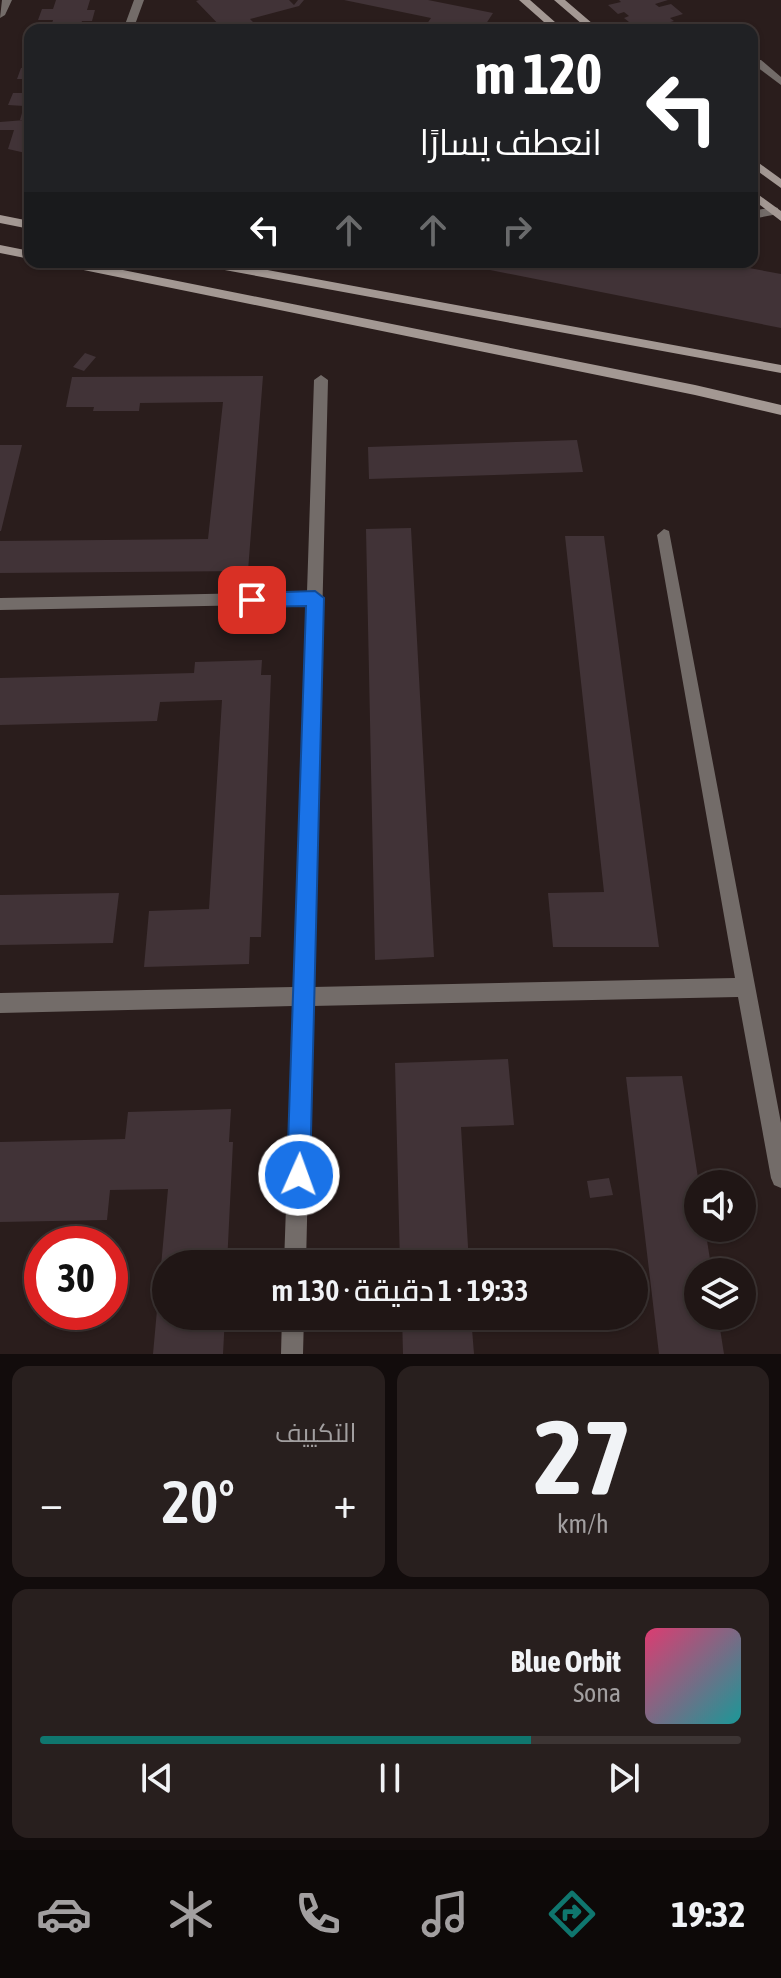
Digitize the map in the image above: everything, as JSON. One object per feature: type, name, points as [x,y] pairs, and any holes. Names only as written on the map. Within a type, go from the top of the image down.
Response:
[{"type":"main road","points":[[524,0],[552,24]]},
{"type":"main road","points":[[559,0],[588,24]]},
{"type":"main road","points":[[758,166],[781,185]]},
{"type":"main road","points":[[758,198],[777,214]]},
{"type":"main road","points":[[0,219],[24,224]]},
{"type":"main road","points":[[0,249],[24,254]]},
{"type":"main road","points":[[94,268],[679,386],[781,410]]},
{"type":"main road","points":[[235,268],[781,369]]},
{"type":"street","points":[[0,15],[7,0]]},
{"type":"street","points":[[130,24],[139,0]]},
{"type":"street","points":[[758,63],[781,82]]},
{"type":"street","points":[[296,1250],[321,380]]},
{"type":"street","points":[[664,535],[781,1178]]},
{"type":"street","points":[[0,604],[315,598]]},
{"type":"street","points":[[0,1003],[745,987]]},
{"type":"street","points":[[292,1354],[293,1330]]},
{"type":"building","points":[[56,0],[90,0],[87,10],[95,10],[92,21],[82,21],[81,24],[52,24],[53,20],[38,20],[42,9],[53,9]]},
{"type":"building","points":[[289,0],[294,5],[298,0],[304,0],[299,6],[250,19],[255,24],[218,24],[196,1]]},
{"type":"building","points":[[344,0],[428,0],[493,13],[486,24],[427,24],[431,18]]},
{"type":"building","points":[[619,0],[668,0],[655,4],[659,7],[671,4],[683,14],[664,24],[632,24],[624,18],[629,16],[624,12],[618,14],[608,5],[621,2]]},
{"type":"building","points":[[21,68],[24,68],[24,79],[17,79]]},
{"type":"building","points":[[24,90],[24,106],[8,105],[13,93],[23,93]]},
{"type":"building","points":[[24,120],[24,153],[8,149],[14,130],[0,130],[0,122]]},
{"type":"building","points":[[480,268],[749,268],[781,274],[781,328]]},
{"type":"building","points":[[85,353],[96,357],[84,371],[73,367]]},
{"type":"building","points":[[263,376],[248,571],[0,573],[0,541],[208,539],[223,402],[140,403],[139,411],[93,411],[94,407],[66,407],[72,377]]},
{"type":"building","points":[[577,440],[583,472],[369,479],[368,447]]},
{"type":"building","points":[[0,445],[22,445],[1,531],[0,531]]},
{"type":"building","points":[[411,528],[434,957],[375,960],[366,529]]},
{"type":"building","points":[[565,536],[604,536],[659,947],[553,947],[548,893],[604,892]]},
{"type":"building","points":[[262,660],[261,675],[271,675],[261,937],[250,937],[249,964],[144,967],[149,911],[209,909],[222,700],[160,702],[157,721],[0,725],[0,678],[194,673],[195,662]]},
{"type":"building","points":[[119,893],[113,943],[0,945],[0,895]]},
{"type":"building","points":[[508,1059],[514,1125],[461,1127],[468,1250],[400,1250],[395,1063]]},
{"type":"building","points":[[682,1076],[697,1170],[684,1170],[684,1242],[707,1242],[710,1258],[684,1258],[684,1330],[720,1330],[724,1354],[659,1354],[626,1077]]},
{"type":"building","points":[[231,1109],[229,1142],[233,1142],[228,1250],[162,1250],[168,1189],[110,1190],[107,1220],[0,1222],[0,1142],[125,1139],[128,1112]]},
{"type":"building","points":[[609,1178],[613,1195],[590,1198],[587,1181]]},
{"type":"building","points":[[155,1330],[224,1330],[223,1354],[153,1354]]},
{"type":"building","points":[[402,1330],[472,1330],[474,1354],[403,1354]]},
{"type":"route","points":[[252,600],[315,598],[299,1175]]}]
